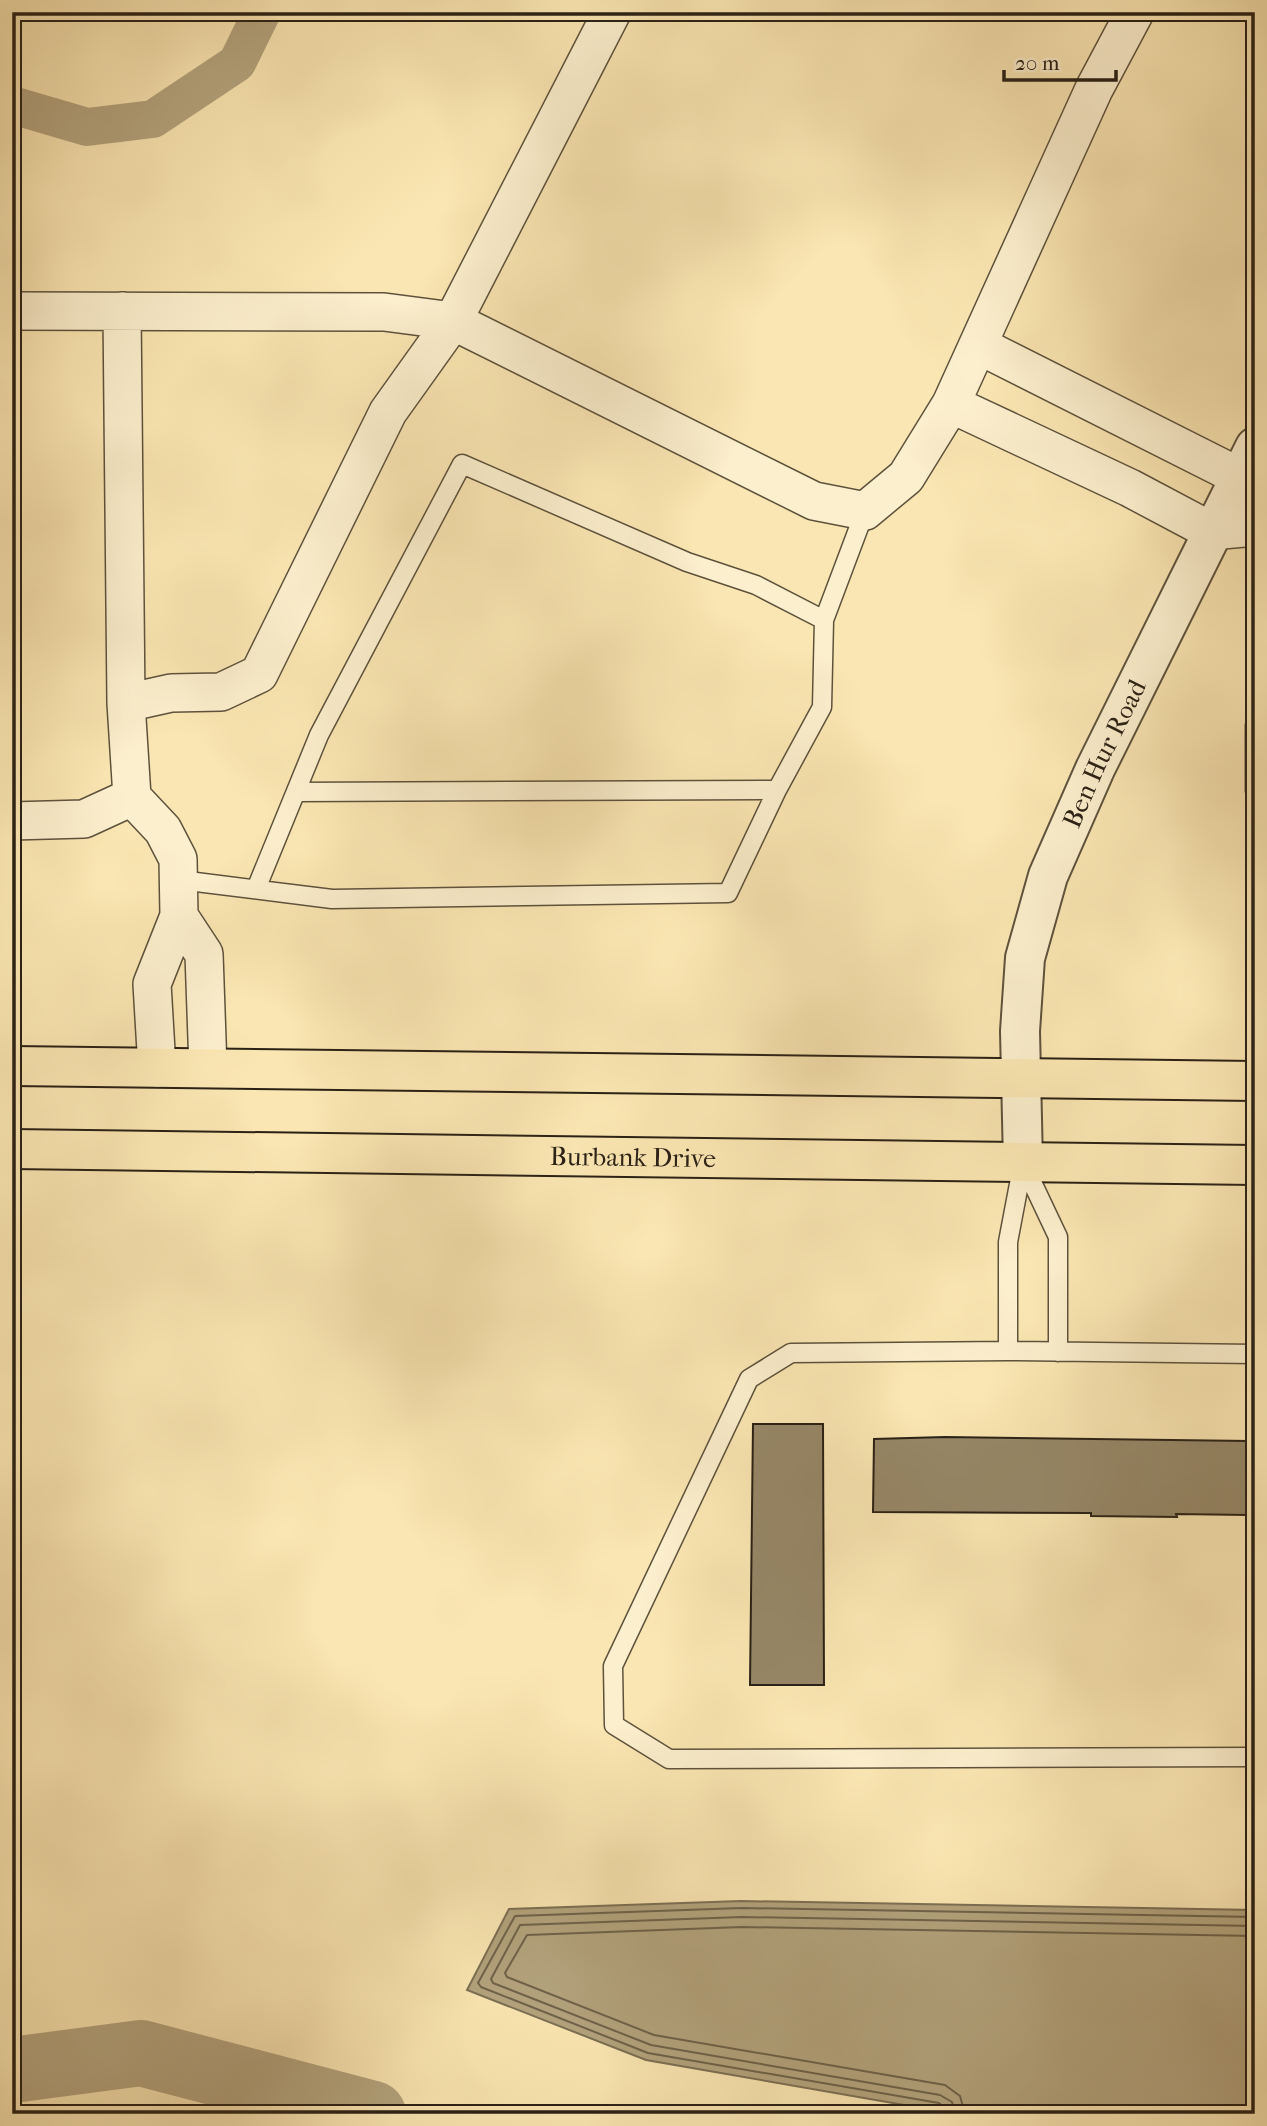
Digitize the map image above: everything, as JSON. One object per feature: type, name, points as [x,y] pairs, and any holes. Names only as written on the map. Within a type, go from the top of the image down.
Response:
[{"type":"main road","points":[[12,1066],[1255,1080]]},
{"type":"main road","name":"Burbank Drive","points":[[12,1149],[1255,1165]]},
{"type":"street","points":[[127,703],[171,692],[221,692],[260,674],[388,412],[453,321],[612,12]]},
{"type":"street","points":[[12,310],[384,312],[453,321],[814,501],[865,511],[906,477],[951,404],[1094,89],[1135,12]]},
{"type":"street","points":[[122,311],[127,703],[132,797],[163,830],[178,859],[180,880],[179,916],[152,984],[157,1068]]},
{"type":"street","points":[[978,345],[1247,462]]},
{"type":"street","points":[[951,404],[1130,488],[1211,531],[1255,527]]},
{"type":"street","name":"Ben Hur Road","points":[[1023,1163],[1020,1077],[1025,958],[1048,876],[1095,769],[1247,462]]},
{"type":"street","points":[[12,821],[84,820],[132,797]]},
{"type":"street","points":[[179,916],[204,954],[208,1068]]},
{"type":"lane","points":[[256,889],[319,735],[462,464],[687,562],[756,585],[824,620]]},
{"type":"lane","points":[[180,880],[332,899],[728,893],[777,790],[822,707],[824,620],[865,511]]},
{"type":"lane","points":[[1255,725],[1255,791]]},
{"type":"lane","points":[[296,792],[777,790]]},
{"type":"lane","points":[[1008,1351],[1008,1242],[1023,1163]]},
{"type":"lane","points":[[1023,1163],[1058,1237],[1058,1352]]},
{"type":"lane","points":[[1255,1354],[1008,1351],[791,1353],[749,1378],[613,1666],[614,1725],[669,1759],[1255,1757]]},
{"type":"water","points":[[741,1901],[1255,1910],[1255,2114],[964,2114],[933,2110],[646,2060],[467,1990],[509,1909]]},
{"type":"building","points":[[753,1424],[823,1424],[824,1685],[750,1685]]},
{"type":"building","points":[[945,1437],[1249,1441],[1248,1515],[1176,1514],[1177,1517],[1091,1516],[1091,1513],[873,1512],[874,1439]]},
{"type":"waterway","points":[[12,105],[87,127],[153,119],[237,63],[262,12]]},
{"type":"waterway","points":[[12,2070],[141,2053],[373,2114]]}]
